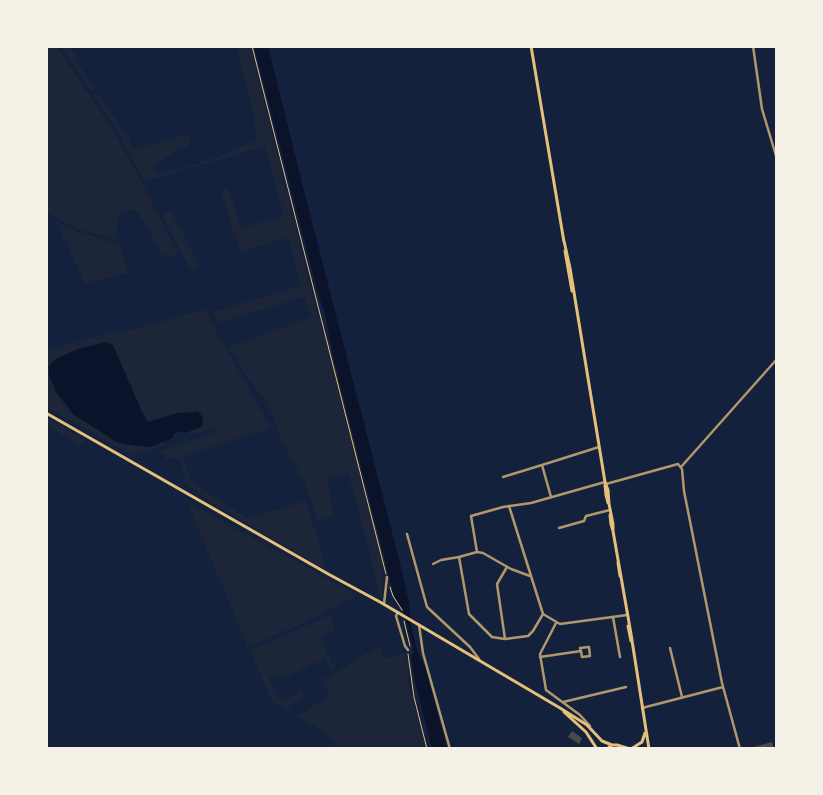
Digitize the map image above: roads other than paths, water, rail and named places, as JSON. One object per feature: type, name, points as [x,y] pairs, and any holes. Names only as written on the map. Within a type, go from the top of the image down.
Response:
[{"type":"main road","points":[[531,46],[605,483],[614,524],[613,531],[649,749]]},
{"type":"main road","points":[[46,413],[398,612],[560,708],[592,730],[602,741],[630,749],[642,742],[646,732]]},
{"type":"main road","points":[[560,708],[586,732],[597,749]]},
{"type":"main road","points":[[595,744],[602,741]]},
{"type":"main road","points":[[607,749],[612,745]]},
{"type":"street","points":[[753,46],[760,102],[777,159]]},
{"type":"street","points":[[477,552],[471,516],[680,466],[777,359]]},
{"type":"street","points":[[503,477],[600,447]]},
{"type":"street","points":[[542,465],[552,497]]},
{"type":"street","points":[[680,466],[689,519],[724,687],[740,749]]},
{"type":"street","points":[[509,506],[543,614],[556,623],[562,624],[627,615]]},
{"type":"street","points":[[559,528],[584,521],[586,516],[610,510]]},
{"type":"street","points":[[408,534],[427,607],[470,647],[480,661]]},
{"type":"street","points":[[434,564],[441,560],[477,552],[488,555],[507,567],[530,576]]},
{"type":"street","points":[[459,557],[470,616],[492,637],[506,639],[531,634],[543,614]]},
{"type":"street","points":[[506,639],[497,584],[507,567]]},
{"type":"street","points":[[384,604],[387,577]]},
{"type":"street","points":[[398,612],[396,616],[406,649],[408,650]]},
{"type":"street","points":[[614,617],[620,658]]},
{"type":"street","points":[[556,623],[541,651],[540,658],[544,684],[547,692],[580,715],[592,730]]},
{"type":"street","points":[[419,625],[423,653],[450,749]]},
{"type":"street","points":[[589,647],[590,656],[582,657],[581,651],[580,648],[589,647]]},
{"type":"street","points":[[670,648],[682,698]]},
{"type":"street","points":[[540,658],[581,651]]},
{"type":"street","points":[[562,702],[626,687]]},
{"type":"street","points":[[642,708],[724,687]]}]
